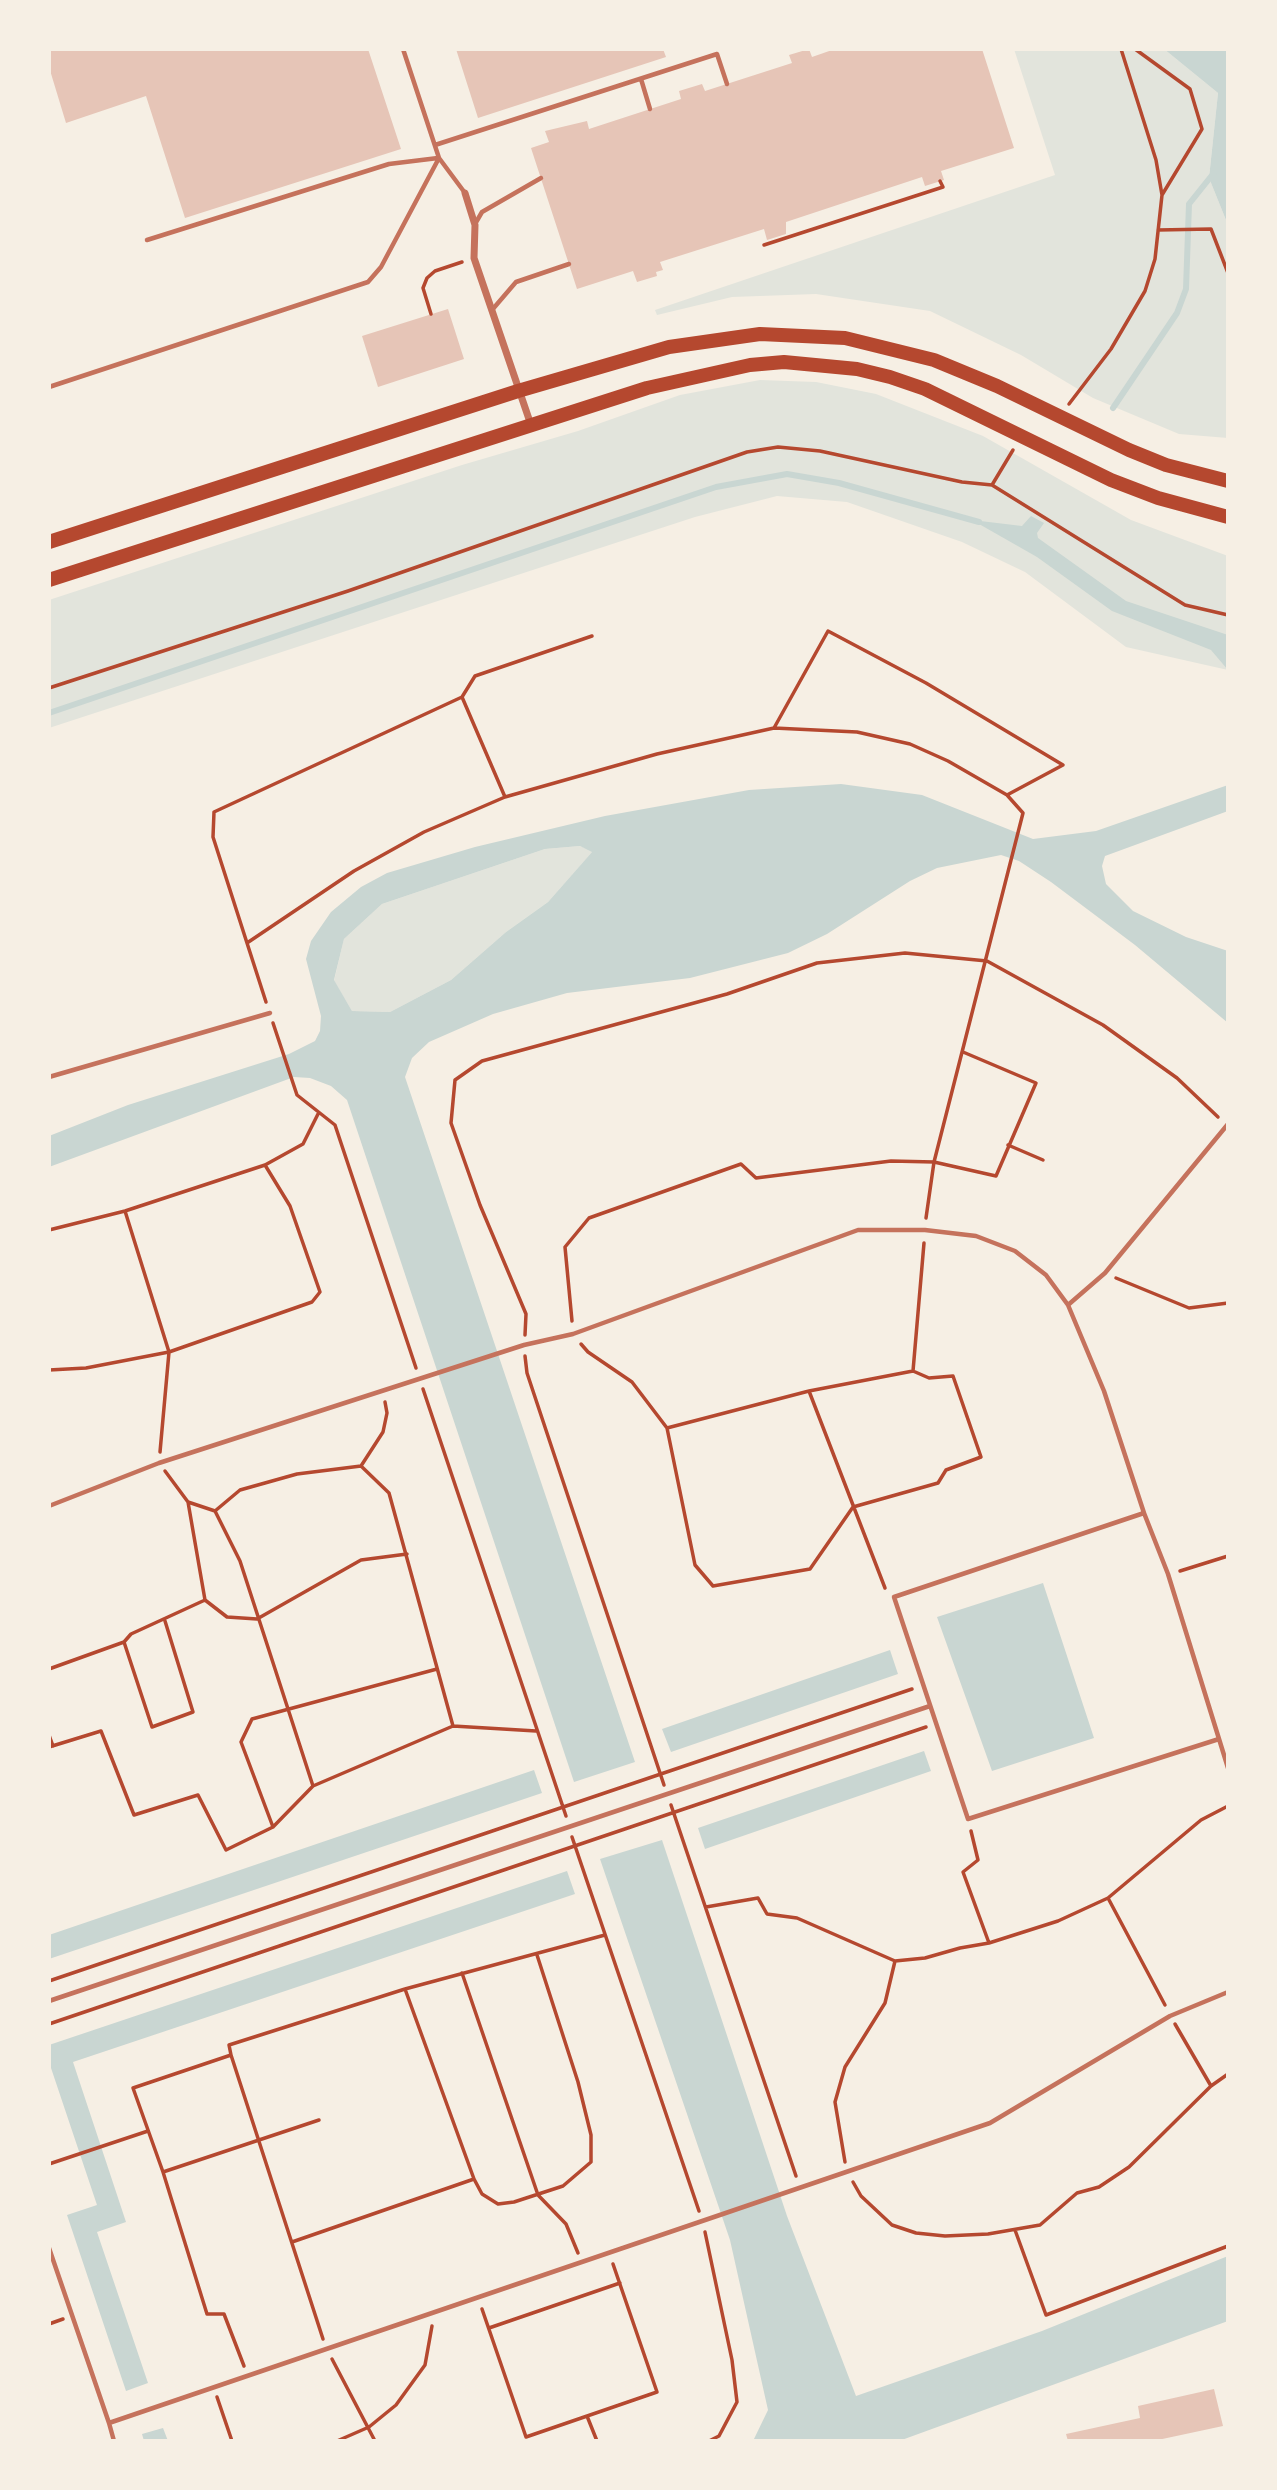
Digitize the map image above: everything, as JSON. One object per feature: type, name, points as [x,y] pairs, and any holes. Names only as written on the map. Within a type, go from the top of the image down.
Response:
[{"type":"main road","points":[[49,542],[517,391],[669,347],[760,334],[802,334],[867,342],[934,359],[997,386],[1058,418],[1166,465],[1228,481]]},
{"type":"main road","points":[[49,580],[647,388],[750,365],[784,362],[844,367],[890,377],[925,389],[1021,438],[1158,498],[1228,517]]},
{"type":"street","points":[[466,193],[475,225],[474,258],[517,391],[531,425]]},
{"type":"lane","points":[[403,49],[439,158],[466,193]]},
{"type":"lane","points":[[435,145],[717,54],[727,84]]},
{"type":"lane","points":[[641,79],[650,109]]},
{"type":"lane","points":[[147,240],[389,164],[439,158]]},
{"type":"lane","points":[[49,387],[368,282],[381,267],[439,158]]},
{"type":"lane","points":[[475,225],[482,212],[541,178]]},
{"type":"lane","points":[[492,310],[516,282],[569,264]]},
{"type":"lane","points":[[49,1077],[270,1013]]},
{"type":"lane","points":[[1068,1305],[1105,1273],[1228,1125]]},
{"type":"lane","points":[[49,1506],[159,1463],[506,1350],[573,1334],[858,1230],[925,1230],[976,1236],[1015,1251],[1045,1275],[1068,1305],[1104,1391],[1144,1513],[1168,1574],[1228,1768]]},
{"type":"lane","points":[[1144,1513],[894,1597],[930,1706],[968,1819],[1219,1739]]},
{"type":"lane","points":[[49,2001],[930,1706]]},
{"type":"lane","points":[[109,2423],[990,2123],[1170,2016],[1228,1992]]},
{"type":"lane","points":[[49,2248],[114,2441]]},
{"type":"path","points":[[1058,418],[1111,349],[1144,291],[1156,259],[1162,195],[1156,160],[1121,49]]},
{"type":"path","points":[[1135,49],[1190,89],[1202,129],[1162,195]]},
{"type":"path","points":[[764,245],[943,187],[940,181]]},
{"type":"path","points":[[1158,230],[1211,229],[1228,273]]},
{"type":"path","points":[[431,314],[424,288],[427,278],[435,271],[474,258]]},
{"type":"path","points":[[992,485],[1021,438]]},
{"type":"path","points":[[49,688],[348,591],[747,452],[778,447],[820,452],[962,482],[992,485],[1185,605],[1228,615]]},
{"type":"path","points":[[774,728],[828,631],[926,683],[1063,765],[1007,795]]},
{"type":"path","points":[[592,636],[475,676],[463,697],[214,811],[213,837],[297,1095],[335,1125],[536,1731],[703,2221],[732,2360],[737,2402],[719,2436],[709,2441]]},
{"type":"path","points":[[463,697],[505,797]]},
{"type":"path","points":[[247,943],[354,871],[424,832],[505,797],[657,754],[774,728],[857,732],[910,744],[948,761],[1007,795],[1023,813],[934,1162],[925,1230],[913,1371]]},
{"type":"path","points":[[800,2189],[527,1373],[524,1345],[526,1314],[480,1205],[452,1124],[455,1080],[482,1061],[727,993],[817,962],[905,953],[986,961],[1103,1025],[1177,1078],[1228,1125]]},
{"type":"path","points":[[667,1428],[809,1391],[913,1371],[929,1378],[953,1376],[981,1457],[946,1470],[938,1483],[853,1507],[810,1569],[713,1586],[695,1565],[667,1428],[632,1382],[588,1352],[573,1334],[565,1247],[589,1217],[741,1164],[756,1178],[891,1161],[934,1162],[996,1176],[1036,1083],[963,1052]]},
{"type":"path","points":[[49,1230],[125,1211],[265,1165],[303,1144],[318,1114]]},
{"type":"path","points":[[1008,1145],[1043,1160]]},
{"type":"path","points":[[49,1370],[86,1368],[169,1352],[312,1302],[320,1292],[290,1206],[265,1165]]},
{"type":"path","points":[[125,1211],[169,1352],[159,1463],[188,1502],[205,1600],[227,1617],[257,1619],[361,1560],[407,1554]]},
{"type":"path","points":[[1105,1273],[1189,1308],[1228,1303]]},
{"type":"path","points":[[215,1511],[240,1490],[297,1475],[361,1466],[383,1432],[387,1413],[383,1390]]},
{"type":"path","points":[[809,1391],[881,1584],[894,1597]]},
{"type":"path","points":[[361,1466],[389,1493],[453,1726]]},
{"type":"path","points":[[188,1502],[215,1511],[240,1561],[313,1786]]},
{"type":"path","points":[[1168,1574],[1228,1556]]},
{"type":"path","points":[[49,1669],[124,1642],[131,1634],[205,1600]]},
{"type":"path","points":[[124,1642],[152,1727],[193,1712],[165,1620]]},
{"type":"path","points":[[273,1827],[241,1742],[252,1719],[437,1669]]},
{"type":"path","points":[[49,1981],[924,1685]]},
{"type":"path","points":[[49,2024],[936,1724]]},
{"type":"path","points":[[49,1735],[51,1747],[101,1731],[134,1815],[198,1795],[226,1850],[273,1827],[313,1786],[453,1726],[536,1731]]},
{"type":"path","points":[[706,1907],[758,1898],[767,1914],[797,1918],[894,1961],[925,1958],[960,1948],[989,1944],[1058,1921],[1108,1898],[1201,1820],[1228,1806]]},
{"type":"path","points":[[968,1819],[978,1860],[964,1872],[989,1944]]},
{"type":"path","points":[[1108,1898],[1170,2016],[1211,2086]]},
{"type":"path","points":[[375,2441],[326,2348],[229,2045],[405,1989],[605,1935]]},
{"type":"path","points":[[405,1989],[474,2179],[482,2194],[498,2204],[538,2195],[563,2186],[591,2162],[591,2135],[578,2082],[537,1955]]},
{"type":"path","points":[[894,1961],[885,2003],[845,2067],[835,2102],[848,2173],[861,2196],[892,2225],[916,2233],[946,2236],[1040,2225],[1077,2193],[1099,2187],[1129,2166],[1211,2086],[1228,2074]]},
{"type":"path","points":[[462,1973],[538,2195],[566,2224],[581,2262]]},
{"type":"path","points":[[231,2054],[133,2088],[163,2172],[207,2314],[224,2314],[247,2374]]},
{"type":"path","points":[[163,2172],[258,2138],[319,2120]]},
{"type":"path","points":[[49,2164],[148,2131]]},
{"type":"path","points":[[292,2242],[474,2179]]},
{"type":"path","points":[[1014,2230],[1046,2315],[1228,2246]]},
{"type":"path","points":[[478,2297],[526,2437],[657,2392],[609,2251]]},
{"type":"path","points":[[489,2328],[620,2283]]},
{"type":"path","points":[[337,2441],[369,2427],[396,2405],[425,2365],[435,2313]]},
{"type":"path","points":[[213,2386],[232,2441]]},
{"type":"path","points":[[587,2416],[597,2441]]},
{"type":"shaded area","points":[[1014,49],[1164,49],[1218,93],[1209,178],[1228,225],[1228,438],[1179,434],[1093,398],[1021,355],[930,311],[816,294],[732,297],[657,315],[655,310],[1055,175]]},
{"type":"shaded area","points":[[1164,49],[1228,49],[1228,225],[1209,178],[1218,93]]},
{"type":"shaded area","points":[[760,380],[816,382],[876,394],[983,436],[1131,520],[1228,556],[1228,670],[1126,647],[1025,572],[962,542],[847,502],[777,496],[695,517],[49,728],[49,600],[462,465],[578,431],[680,395]]},
{"type":"shaded area","points":[[1031,516],[1044,523],[1037,533],[1038,538],[1126,601],[1228,635],[1228,670],[1211,650],[1112,611],[1037,557],[972,520],[1022,526]]},
{"type":"shaded area","points":[[841,784],[922,795],[1033,839],[1096,831],[1228,785],[1228,811],[1105,856],[1102,866],[1106,884],[1133,911],[1186,937],[1228,951],[1228,1023],[1135,945],[1051,882],[1019,861],[1001,855],[937,868],[910,881],[827,934],[788,953],[690,978],[567,993],[493,1014],[429,1042],[412,1058],[405,1077],[635,1762],[574,1782],[347,1100],[331,1086],[310,1078],[294,1077],[49,1167],[49,1136],[128,1105],[289,1054],[315,1041],[320,1031],[321,1016],[306,959],[311,941],[331,912],[361,887],[387,873],[475,847],[605,816],[749,790]],"holes":[[[580,846],[592,852],[548,902],[506,932],[451,980],[390,1012],[352,1011],[334,980],[344,939],[382,904],[545,849]]]},
{"type":"shaded area","points":[[580,846],[593,851],[548,902],[506,932],[451,980],[390,1012],[352,1011],[334,981],[344,939],[382,904],[545,849]]},
{"type":"shaded area","points":[[1043,1583],[1094,1738],[992,1771],[937,1617]]},
{"type":"shaded area","points":[[890,1650],[898,1674],[671,1752],[662,1729]]},
{"type":"shaded area","points":[[924,1751],[931,1771],[705,1849],[698,1828]]},
{"type":"shaded area","points":[[534,1770],[542,1793],[49,1959],[49,1935]]},
{"type":"shaded area","points":[[662,1840],[787,2216],[856,2396],[1042,2331],[1228,2256],[1228,2321],[899,2441],[753,2441],[768,2410],[730,2240],[600,1859]]},
{"type":"shaded area","points":[[567,1871],[575,1894],[73,2062],[126,2222],[97,2232],[148,2383],[126,2391],[67,2215],[97,2205],[49,2062],[49,2045]]},
{"type":"shaded area","points":[[163,2428],[168,2441],[144,2441],[142,2434]]},
{"type":"building","points":[[49,49],[368,49],[401,149],[185,218],[146,96],[66,123],[49,67]]},
{"type":"building","points":[[456,49],[663,49],[666,57],[478,118]]},
{"type":"building","points":[[809,49],[812,57],[835,49],[982,49],[1014,148],[941,171],[944,180],[925,186],[922,177],[786,222],[786,234],[767,240],[764,229],[660,262],[663,270],[656,272],[657,276],[637,282],[633,271],[577,289],[531,148],[549,142],[545,131],[587,121],[589,129],[681,99],[679,91],[702,84],[705,91],[792,63],[789,55]]},
{"type":"building","points":[[448,309],[464,359],[378,387],[362,336]]},
{"type":"building","points":[[1214,2389],[1223,2426],[1153,2441],[1068,2441],[1066,2434],[1140,2418],[1138,2406]]},
{"type":"waterway","points":[[1113,408],[1177,313],[1186,289],[1189,204],[1213,174]]},
{"type":"waterway","points":[[49,713],[716,487],[787,474],[839,483],[979,522]]}]
